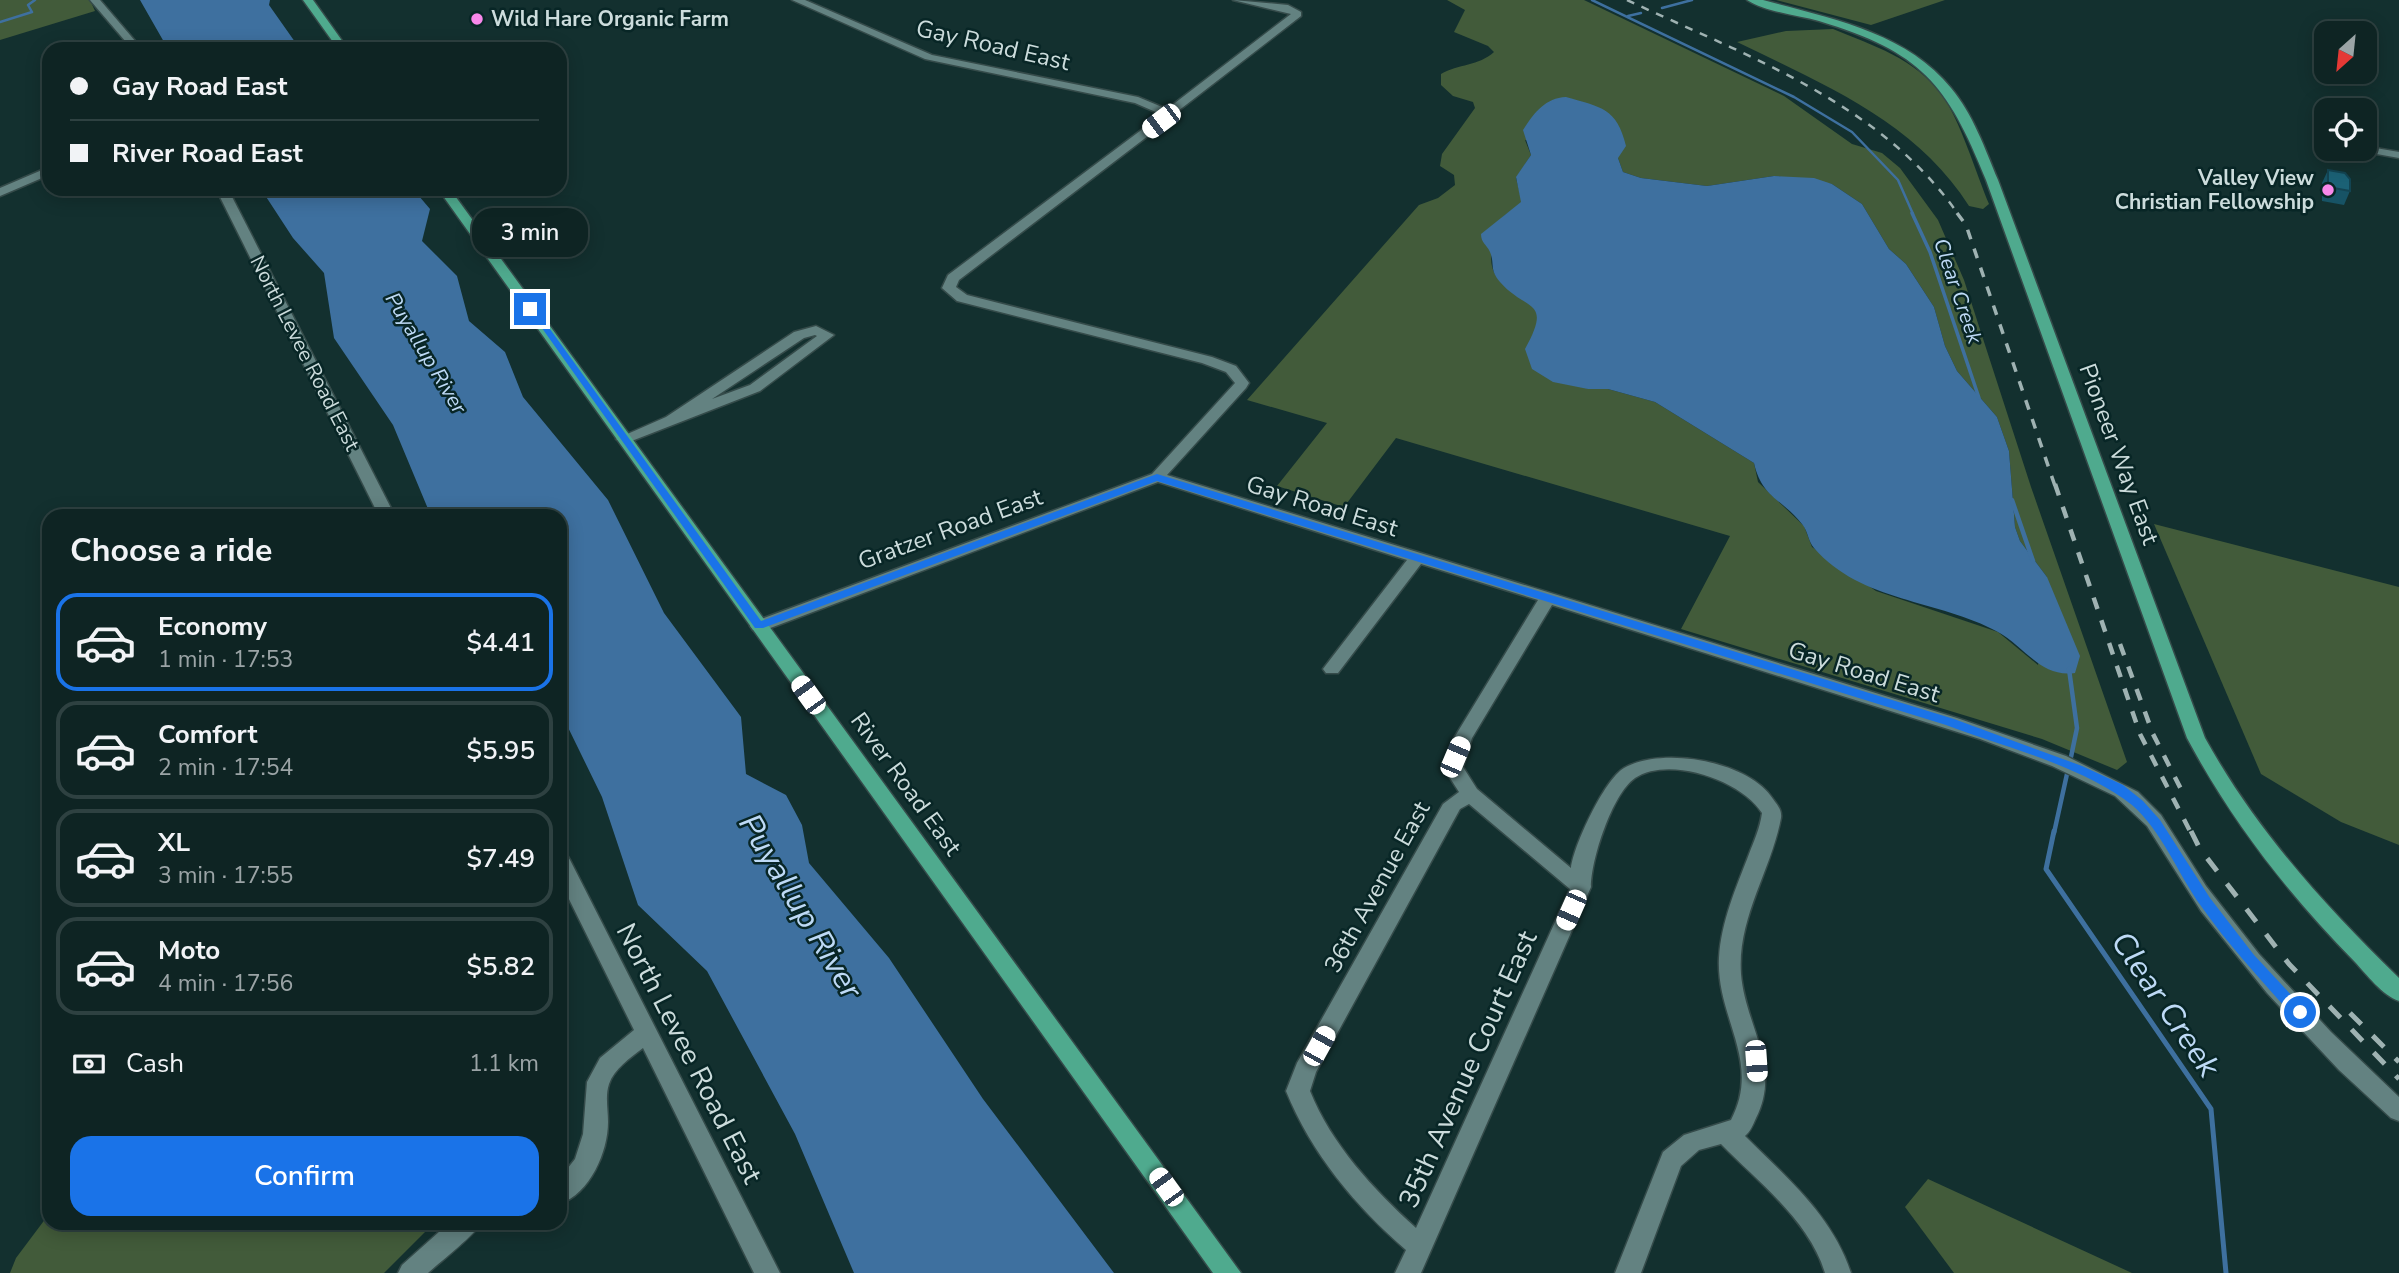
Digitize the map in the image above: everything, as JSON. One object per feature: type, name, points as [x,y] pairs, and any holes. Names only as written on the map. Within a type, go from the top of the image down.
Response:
[{"type":"main road","points":[[308,0],[338,42]]},
{"type":"main road","name":"Pioneer Way East","points":[[1752,0],[1834,24],[1885,43],[1932,72],[1955,97],[2002,211],[2196,738],[2221,789],[2270,858],[2399,992]]},
{"type":"main road","name":"River Road East","points":[[449,196],[1228,1273]]},
{"type":"street","points":[[95,0],[131,42]]},
{"type":"street","name":"Gay Road East","points":[[797,0],[929,57],[1138,100],[1162,110]]},
{"type":"street","points":[[1157,477],[1239,388],[1242,383],[1236,373],[1194,357],[962,298],[948,288],[953,278],[1161,121],[1165,115],[1162,110],[1174,109],[1298,12],[1238,0]]},
{"type":"street","points":[[2377,151],[2399,155]]},
{"type":"street","points":[[0,192],[42,174]]},
{"type":"street","name":"North Levee Road East","points":[[226,196],[383,509]]},
{"type":"street","points":[[624,439],[672,421],[755,388],[827,335],[816,330],[799,335],[672,421]]},
{"type":"street","name":"Gay Road East","points":[[1157,477],[1950,722],[2047,756],[2118,789],[2131,797],[2155,823],[2205,902],[2249,958],[2350,1066],[2399,1111]]},
{"type":"street","name":"Gratzer Road East","points":[[759,626],[1157,477]]},
{"type":"street","points":[[1332,669],[1416,559]]},
{"type":"street","points":[[1547,599],[1464,738],[1453,767],[1470,794],[1581,887]]},
{"type":"street","name":"35th Avenue Court East","points":[[1408,1273],[1581,887],[1583,857],[1627,775],[1658,765],[1710,769],[1755,790],[1772,813],[1735,930],[1730,971],[1732,1001],[1756,1061],[1758,1081],[1745,1120],[1739,1128],[1725,1132]]},
{"type":"street","name":"36th Avenue East","points":[[1420,1247],[1384,1214],[1349,1172],[1301,1101],[1298,1091],[1312,1058],[1453,804],[1470,794]]},
{"type":"street","name":"North Levee Road East","points":[[567,874],[767,1273]]},
{"type":"street","points":[[567,1185],[589,1159],[593,1147],[596,1131],[594,1098],[600,1077],[623,1051],[647,1032]]},
{"type":"street","points":[[1628,1273],[1671,1160],[1692,1142],[1725,1132],[1814,1224],[1835,1256],[1838,1273]]},
{"type":"street","points":[[411,1273],[459,1230]]},
{"type":"green space","points":[[0,0],[90,0],[95,11],[0,40]]},
{"type":"green space","points":[[1447,0],[1584,0],[1784,96],[1852,144],[1882,153],[1900,168],[1938,220],[1964,280],[2031,487],[2127,762],[2117,770],[2042,739],[1681,629],[1730,536],[1396,438],[1344,507],[1277,486],[1327,423],[1247,400],[1419,205],[1438,198],[1455,185],[1454,175],[1440,166],[1442,154],[1475,108],[1473,102],[1453,96],[1441,85],[1441,74],[1482,60],[1494,52],[1488,46],[1454,32],[1465,10]],"holes":[[[1525,140],[1618,158],[1623,172],[1641,178],[1707,186],[1774,176],[1832,184],[1862,204],[1889,249],[1906,264],[1934,307],[1945,346],[1957,371],[1997,417],[2009,451],[2015,527],[2020,541],[2047,577],[2038,665],[1998,632],[1876,591],[1812,547],[1804,526],[1758,482],[1754,463],[1655,402],[1608,389],[1588,389],[1526,349],[1538,324],[1536,313],[1530,304],[1502,283],[1491,262],[1499,222],[1522,202],[1516,178],[1531,155]]]},
{"type":"green space","points":[[1776,0],[1945,0],[1871,25]]},
{"type":"green space","points":[[1833,29],[1892,54],[1931,82],[1955,118],[1989,204],[1983,209],[1969,206],[1947,177],[1922,151],[1895,128],[1865,108],[1737,42],[1786,31]]},
{"type":"green space","points":[[2154,524],[2399,587],[2399,845],[2341,822],[2261,774]]},
{"type":"green space","points":[[1928,1179],[2132,1273],[1954,1273],[1905,1207]]},
{"type":"green space","points":[[42,1223],[42,1230],[427,1230],[384,1273],[10,1273],[16,1258]]},
{"type":"water","points":[[140,0],[270,0],[269,5],[295,42],[164,42]]},
{"type":"water","points":[[1566,97],[1598,107],[1612,116],[1626,146],[1618,158],[1623,172],[1641,178],[1707,186],[1774,176],[1814,178],[1832,184],[1862,204],[1889,249],[1906,264],[1934,307],[1945,346],[1957,371],[1997,417],[2009,451],[2015,527],[2020,541],[2047,577],[2080,656],[2075,673],[2052,671],[1998,632],[1975,621],[1877,590],[1833,566],[1814,548],[1802,524],[1767,491],[1757,475],[1754,463],[1655,402],[1608,389],[1588,389],[1553,382],[1532,369],[1525,349],[1537,321],[1536,313],[1500,282],[1481,234],[1521,202],[1516,177],[1531,155],[1523,130],[1546,103]]},
{"type":"water","name":"Puyallup River","points":[[266,196],[419,196],[430,209],[422,241],[457,276],[469,321],[505,352],[523,397],[608,500],[664,613],[741,717],[746,774],[786,795],[802,825],[809,863],[889,958],[983,1099],[1114,1273],[854,1273],[795,1134],[707,971],[638,905],[602,797],[567,725],[567,509],[428,509],[393,425],[334,338],[324,273],[293,238]]},
{"type":"building","points":[[2328,170],[2345,173],[2350,179],[2350,191],[2328,187]]},
{"type":"waterway","points":[[0,22],[32,12],[28,5],[35,0]]},
{"type":"waterway","name":"Clear Creek","points":[[1592,0],[1794,97],[1852,132],[1898,180],[1913,214]]},
{"type":"waterway","points":[[1662,8],[1692,0]]},
{"type":"waterway","points":[[1628,16],[1641,13]]},
{"type":"waterway","name":"Clear Creek","points":[[1912,213],[1930,252],[1979,398]]},
{"type":"waterway","name":"Clear Creek","points":[[2012,500],[2033,561]]},
{"type":"waterway","name":"Clear Creek","points":[[2069,669],[2077,728],[2071,757]]},
{"type":"waterway","name":"Clear Creek","points":[[2054,833],[2067,774]]},
{"type":"waterway","name":"Clear Creek","points":[[2054,831],[2046,869],[2211,1109],[2226,1273]]},
{"type":"railway","points":[[1627,0],[1763,63],[1850,112],[1890,141],[1926,175],[1958,214]]},
{"type":"railway","points":[[1957,213],[1966,225],[2055,486]]},
{"type":"railway","points":[[2055,484],[2140,734],[2191,833]]},
{"type":"railway","points":[[2120,644],[2153,734],[2184,795]]},
{"type":"railway","points":[[2191,831],[2200,849],[2289,964],[2399,1079]]},
{"type":"railway","points":[[2350,1013],[2399,1062]]},
{"type":"place","name":"Wild Hare Organic Farm","points":[[477,19]]},
{"type":"place","name":"Valley View Christian Fellowship","points":[[2328,190]]},
{"type":"route","points":[[530,309],[759,626],[1157,477],[1950,722],[2008,741],[2078,769],[2118,789],[2139,804],[2155,823],[2205,902],[2249,958],[2300,1012]]}]
